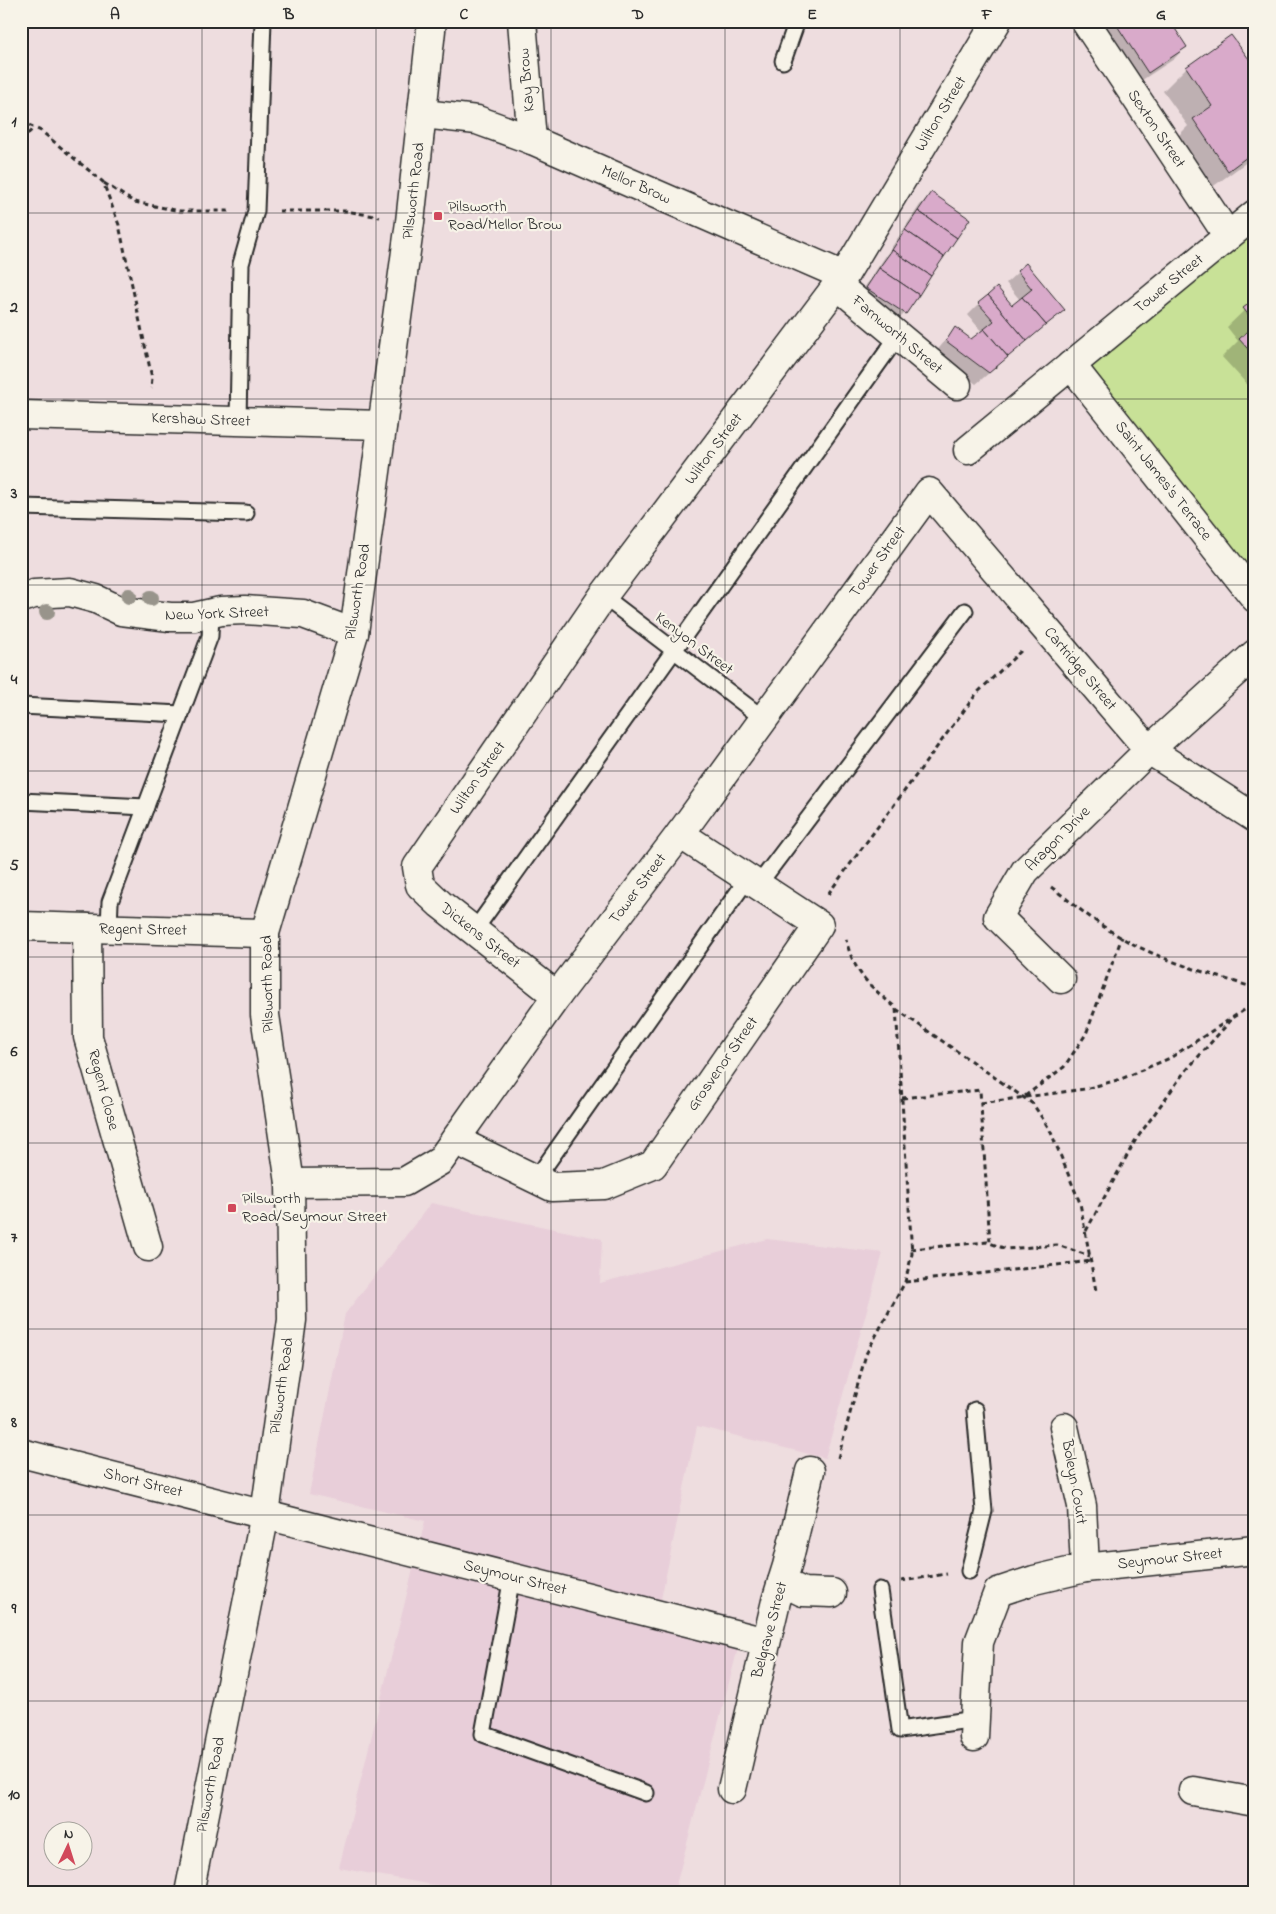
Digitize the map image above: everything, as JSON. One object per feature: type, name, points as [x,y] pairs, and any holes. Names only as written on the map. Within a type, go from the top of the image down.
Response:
[{"type":"street","name":"Pilsworth Road","points":[[189,1893],[265,1514],[292,1320],[290,1183],[265,1015],[265,933],[354,633],[410,222],[432,21]]},
{"type":"street","name":"Kay Brow","points":[[522,21],[532,140]]},
{"type":"street","name":"Wilton Street","points":[[417,867],[603,596],[841,280],[996,21]]},
{"type":"street","name":"Sexton Street","points":[[1085,21],[1228,236]]},
{"type":"street","name":"Mellor Brow","points":[[423,114],[477,120],[532,140],[841,280]]},
{"type":"street","name":"Tower Street","points":[[968,450],[1255,214]]},
{"type":"street","name":"Farnworth Street","points":[[841,280],[898,336],[957,385]]},
{"type":"street","name":"Saint James's Terrace","points":[[1071,364],[1255,598]]},
{"type":"street","name":"Kershaw Street","points":[[21,415],[382,425]]},
{"type":"street","name":"Tower Street","points":[[290,1183],[404,1182],[440,1161],[557,996],[680,834],[930,492]]},
{"type":"street","name":"Cartridge Street","points":[[930,492],[1148,750],[1255,818]]},
{"type":"street","name":"New York Street","points":[[21,598],[34,594],[70,592],[96,599],[121,611],[148,616],[194,617],[245,610],[304,614],[354,633]]},
{"type":"street","points":[[1148,750],[1255,654]]},
{"type":"street","name":"Aragon Drive","points":[[1061,979],[998,917],[1029,867],[1148,750]]},
{"type":"street","points":[[680,834],[819,924]]},
{"type":"street","name":"Dickens Street","points":[[417,867],[420,885],[474,931],[557,996]]},
{"type":"street","name":"Grosvenor Street","points":[[455,1140],[552,1187],[604,1185],[653,1165],[819,924]]},
{"type":"street","name":"Regent Street","points":[[21,926],[265,933]]},
{"type":"street","name":"Regent Close","points":[[98,929],[88,1037],[148,1247]]},
{"type":"street","name":"Boleyn Court","points":[[1064,1426],[1082,1506],[1085,1568]]},
{"type":"street","name":"Short Street","points":[[21,1453],[265,1514]]},
{"type":"street","name":"Belgrave Street","points":[[732,1789],[766,1642],[810,1471]]},
{"type":"street","name":"Seymour Street","points":[[265,1514],[766,1642]]},
{"type":"street","name":"Seymour Street","points":[[975,1728],[978,1642],[998,1592],[1034,1580],[1085,1568],[1255,1550]]},
{"type":"street","points":[[782,1582],[803,1592],[832,1593]]},
{"type":"street","points":[[1192,1791],[1255,1802]]},
{"type":"lane","points":[[238,421],[241,264],[256,211],[262,21]]},
{"type":"lane","points":[[783,61],[797,21]]},
{"type":"lane","points":[[474,931],[898,336]]},
{"type":"lane","points":[[21,507],[246,513]]},
{"type":"lane","name":"Kenyon Street","points":[[603,596],[764,718]]},
{"type":"lane","points":[[536,1179],[753,882],[965,611]]},
{"type":"lane","points":[[98,929],[110,902],[210,636],[211,614]]},
{"type":"lane","points":[[21,706],[181,714]]},
{"type":"lane","points":[[21,801],[146,806]]},
{"type":"lane","points":[[969,1571],[984,1511],[976,1410]]},
{"type":"lane","points":[[512,1577],[483,1734],[646,1793]]},
{"type":"lane","points":[[880,1590],[900,1730],[975,1728]]},
{"type":"path","points":[[21,121],[34,128],[103,182],[134,202],[180,211],[346,211],[410,222]]},
{"type":"path","points":[[21,140],[34,128]]},
{"type":"path","points":[[103,182],[119,226],[152,378],[150,418]]},
{"type":"path","points":[[228,211],[231,220]]},
{"type":"path","points":[[819,924],[816,909],[977,693],[1045,628]]},
{"type":"path","points":[[1029,867],[1107,929],[1176,963],[1255,988]]},
{"type":"path","points":[[845,934],[850,954],[863,979],[896,1008],[1033,1104],[1050,1130],[1080,1203],[1096,1291]]},
{"type":"path","points":[[1024,1097],[1064,1067],[1086,1034],[1122,937]]},
{"type":"path","points":[[981,1103],[1086,1089],[1121,1078],[1170,1058],[1255,1003]]},
{"type":"path","points":[[810,1471],[838,1459],[866,1354],[905,1282],[912,1249],[896,1008]]},
{"type":"path","points":[[1086,1231],[1135,1141],[1183,1074],[1236,1014]]},
{"type":"path","points":[[902,1098],[980,1090],[990,1243]]},
{"type":"path","points":[[912,1249],[990,1243],[1006,1249],[1057,1245],[1091,1256]]},
{"type":"path","points":[[905,1282],[1092,1261]]},
{"type":"path","points":[[880,1590],[906,1579],[969,1571]]},
{"type":"shaded area","points":[[431,1203],[602,1239],[600,1283],[767,1239],[883,1253],[825,1458],[697,1426],[661,1599],[744,1625],[674,1893],[478,1893],[339,1868],[425,1521],[309,1494],[345,1314]]},
{"type":"green space","points":[[1255,231],[1255,577],[1092,367]]},
{"type":"building","points":[[1114,21],[1170,21],[1187,47],[1148,73]]},
{"type":"building","points":[[1231,35],[1255,67],[1255,151],[1228,171],[1193,119],[1212,106],[1186,67]]},
{"type":"building","points":[[931,192],[970,219],[957,238],[918,211]]},
{"type":"building","points":[[918,211],[957,238],[944,257],[905,230]]},
{"type":"building","points":[[905,230],[944,257],[931,276],[892,250]]},
{"type":"building","points":[[892,250],[931,276],[919,295],[879,268]]},
{"type":"building","points":[[1026,263],[1065,310],[1046,325],[1022,297],[1032,289],[1017,271]]},
{"type":"building","points":[[879,268],[919,295],[906,314],[866,288]]},
{"type":"building","points":[[997,287],[1012,305],[1022,297],[1046,325],[1027,341],[988,295]]},
{"type":"building","points":[[988,295],[1027,341],[1008,357],[984,329],[994,321],[978,303]]},
{"type":"building","points":[[1255,299],[1255,323],[1243,308]]},
{"type":"building","points":[[1255,325],[1255,357],[1239,339]]},
{"type":"building","points":[[955,327],[971,339],[984,329],[1008,357],[989,373],[946,341]]},
{"type":"place","name":"Pilsworth Road/Mellor Brow","points":[[438,216]]},
{"type":"place","name":"Pilsworth Road/Seymour Street","points":[[232,1208]]}]
